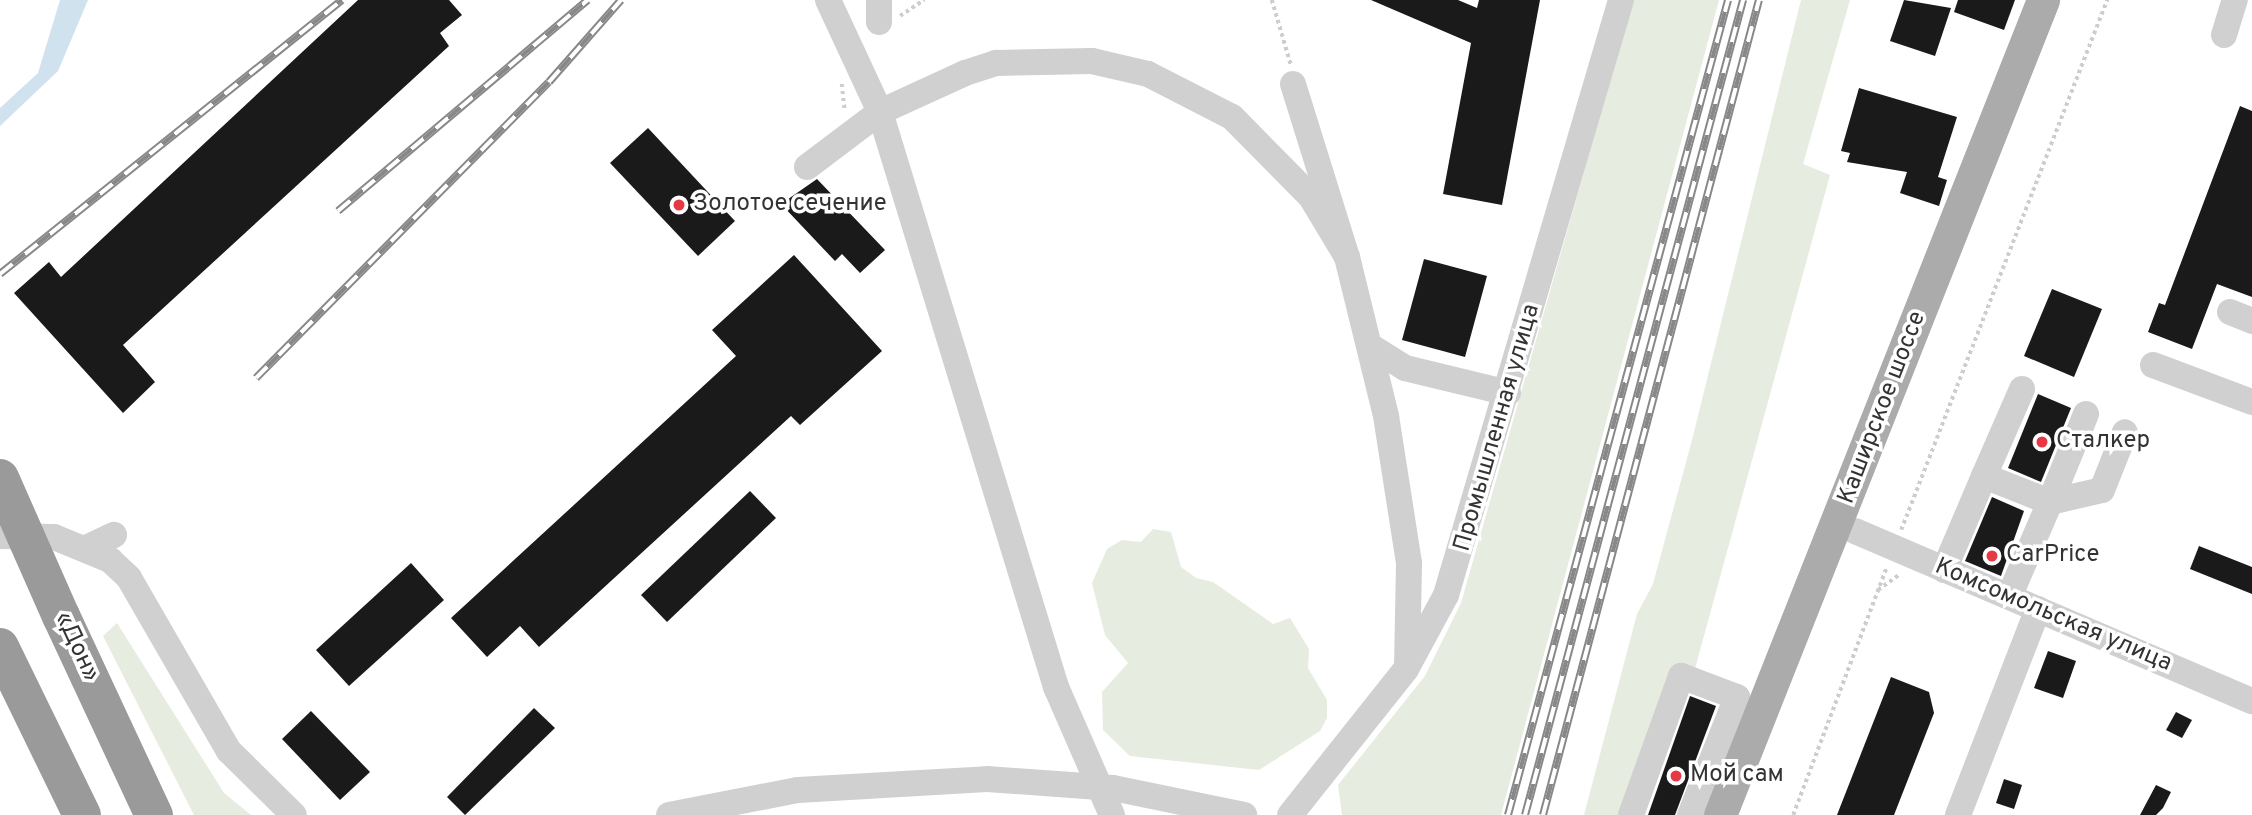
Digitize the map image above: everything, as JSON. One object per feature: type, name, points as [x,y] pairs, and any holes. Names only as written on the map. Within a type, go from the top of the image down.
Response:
[{"type":"highway","name":"«Дон»","points":[[0,478],[61,616],[155,815]]},
{"type":"highway","points":[[0,647],[82,815]]},
{"type":"main road","name":"Каширское шоссе","points":[[1720,815],[2043,0]]},
{"type":"main road","name":"Каширское шоссе","points":[[1740,815],[1855,531],[2062,0]]},
{"type":"street","points":[[828,0],[880,112],[1056,687],[1111,815]]},
{"type":"street","name":"Промышленная улица","points":[[1290,815],[1406,669],[1446,595],[1508,393],[1621,0]]},
{"type":"street","points":[[2224,35],[2235,0]]},
{"type":"street","points":[[807,167],[880,112],[996,63],[1092,61],[1148,74],[1232,117],[1274,153],[1311,197],[1347,257]]},
{"type":"street","points":[[1293,84],[1347,257],[1370,346],[1409,562],[1406,669]]},
{"type":"street","points":[[1370,346],[1405,368],[1508,393]]},
{"type":"street","points":[[2153,365],[2252,402]]},
{"type":"street","points":[[1944,570],[2022,389]]},
{"type":"street","points":[[2009,597],[2086,414]]},
{"type":"street","points":[[1984,476],[2050,502],[2102,490],[2125,432]]},
{"type":"street","name":"Комсомольская улица","points":[[1855,531],[1899,560],[1944,570],[2252,701]]},
{"type":"street","points":[[86,548],[114,535]]},
{"type":"street","points":[[0,536],[54,537],[86,548],[128,578],[229,751],[294,815]]},
{"type":"street","points":[[1958,815],[2038,609]]},
{"type":"street","points":[[1631,815],[1681,676],[1737,696],[1690,815]]},
{"type":"street","points":[[669,815],[797,790],[987,779],[1113,788],[1244,815]]},
{"type":"path","points":[[879,11],[924,0]]},
{"type":"path","points":[[1272,0],[1293,84]]},
{"type":"path","points":[[1793,815],[1878,590],[1899,560],[2107,0]]},
{"type":"path","points":[[839,143],[845,112],[840,79]]},
{"type":"path","points":[[1878,590],[1899,560]]},
{"type":"shaded area","points":[[1633,0],[1719,0],[1501,815],[1342,815],[1338,785],[1425,676],[1461,603]]},
{"type":"shaded area","points":[[1801,0],[1850,0],[1803,164],[1830,175],[1693,676],[1627,815],[1584,815],[1637,614],[1653,584],[1692,440]]},
{"type":"shaded area","points":[[1153,529],[1171,532],[1181,567],[1196,578],[1213,582],[1273,624],[1290,618],[1309,649],[1308,668],[1327,700],[1327,718],[1320,731],[1259,770],[1130,756],[1103,730],[1102,692],[1128,663],[1105,635],[1092,583],[1107,549],[1122,540],[1141,542]]},
{"type":"shaded area","points":[[117,623],[224,793],[251,815],[194,815],[103,636]]},
{"type":"water","points":[[60,0],[88,0],[58,71],[0,126],[0,108],[38,73]]},
{"type":"building","points":[[358,0],[449,0],[462,15],[440,33],[449,46],[123,345],[155,382],[123,413],[14,293],[49,262],[61,277]]},
{"type":"building","points":[[1371,0],[1458,0],[1477,8],[1479,0],[1540,0],[1502,205],[1443,194],[1471,43]]},
{"type":"building","points":[[1904,0],[1951,8],[1935,56],[1890,41]]},
{"type":"building","points":[[1958,0],[2015,0],[2004,30],[1954,12]]},
{"type":"building","points":[[1859,88],[1957,117],[1938,177],[1947,180],[1939,206],[1900,193],[1907,172],[1847,162],[1850,153],[1841,151]]},
{"type":"building","points":[[2240,106],[2252,111],[2252,297],[2217,284],[2192,349],[2148,332],[2159,303],[2165,305]]},
{"type":"building","points":[[648,128],[735,221],[698,256],[610,163]]},
{"type":"building","points":[[817,179],[885,250],[860,273],[842,254],[835,261],[781,204]]},
{"type":"building","points":[[794,255],[882,351],[800,425],[791,416],[539,647],[520,626],[487,657],[451,618],[736,356],[712,330]]},
{"type":"building","points":[[1424,259],[1487,276],[1465,357],[1402,340]]},
{"type":"building","points":[[2052,289],[2102,309],[2074,377],[2024,356]]},
{"type":"building","name":"Сталкер","points":[[2038,394],[2071,408],[2041,482],[2008,468]]},
{"type":"building","points":[[750,491],[776,518],[667,622],[641,595]]},
{"type":"building","points":[[1992,497],[2024,511],[2001,576],[1965,561]]},
{"type":"building","points":[[2199,546],[2252,567],[2252,594],[2190,569]]},
{"type":"building","points":[[411,563],[444,600],[349,686],[316,650]]},
{"type":"building","points":[[2048,651],[2076,661],[2063,698],[2034,688]]},
{"type":"building","points":[[1891,677],[1929,692],[1934,713],[1894,815],[1837,815]]},
{"type":"building","name":"Мой сам","points":[[1690,696],[1716,706],[1675,815],[1648,815]]},
{"type":"building","points":[[534,708],[555,728],[465,815],[447,797]]},
{"type":"building","points":[[311,711],[370,772],[340,800],[282,739]]},
{"type":"building","points":[[2176,712],[2192,720],[2182,738],[2166,730]]},
{"type":"building","points":[[2004,779],[2022,785],[2014,809],[1996,803]]},
{"type":"building","points":[[2156,785],[2171,792],[2163,808],[2156,815],[2140,815]]},
{"type":"railway","points":[[0,274],[342,0]]},
{"type":"railway","points":[[338,211],[588,0]]},
{"type":"railway","points":[[256,378],[549,82],[621,0]]},
{"type":"railway","points":[[1508,815],[1728,0]]},
{"type":"railway","points":[[1525,815],[1743,0]]},
{"type":"railway","points":[[1543,815],[1759,0]]},
{"type":"place","name":"Золотое сечение","points":[[679,205]]},
{"type":"place","name":"Сталкер","points":[[2042,442]]},
{"type":"place","name":"CarPrice","points":[[1992,556]]},
{"type":"place","name":"Мой сам","points":[[1676,776]]}]
